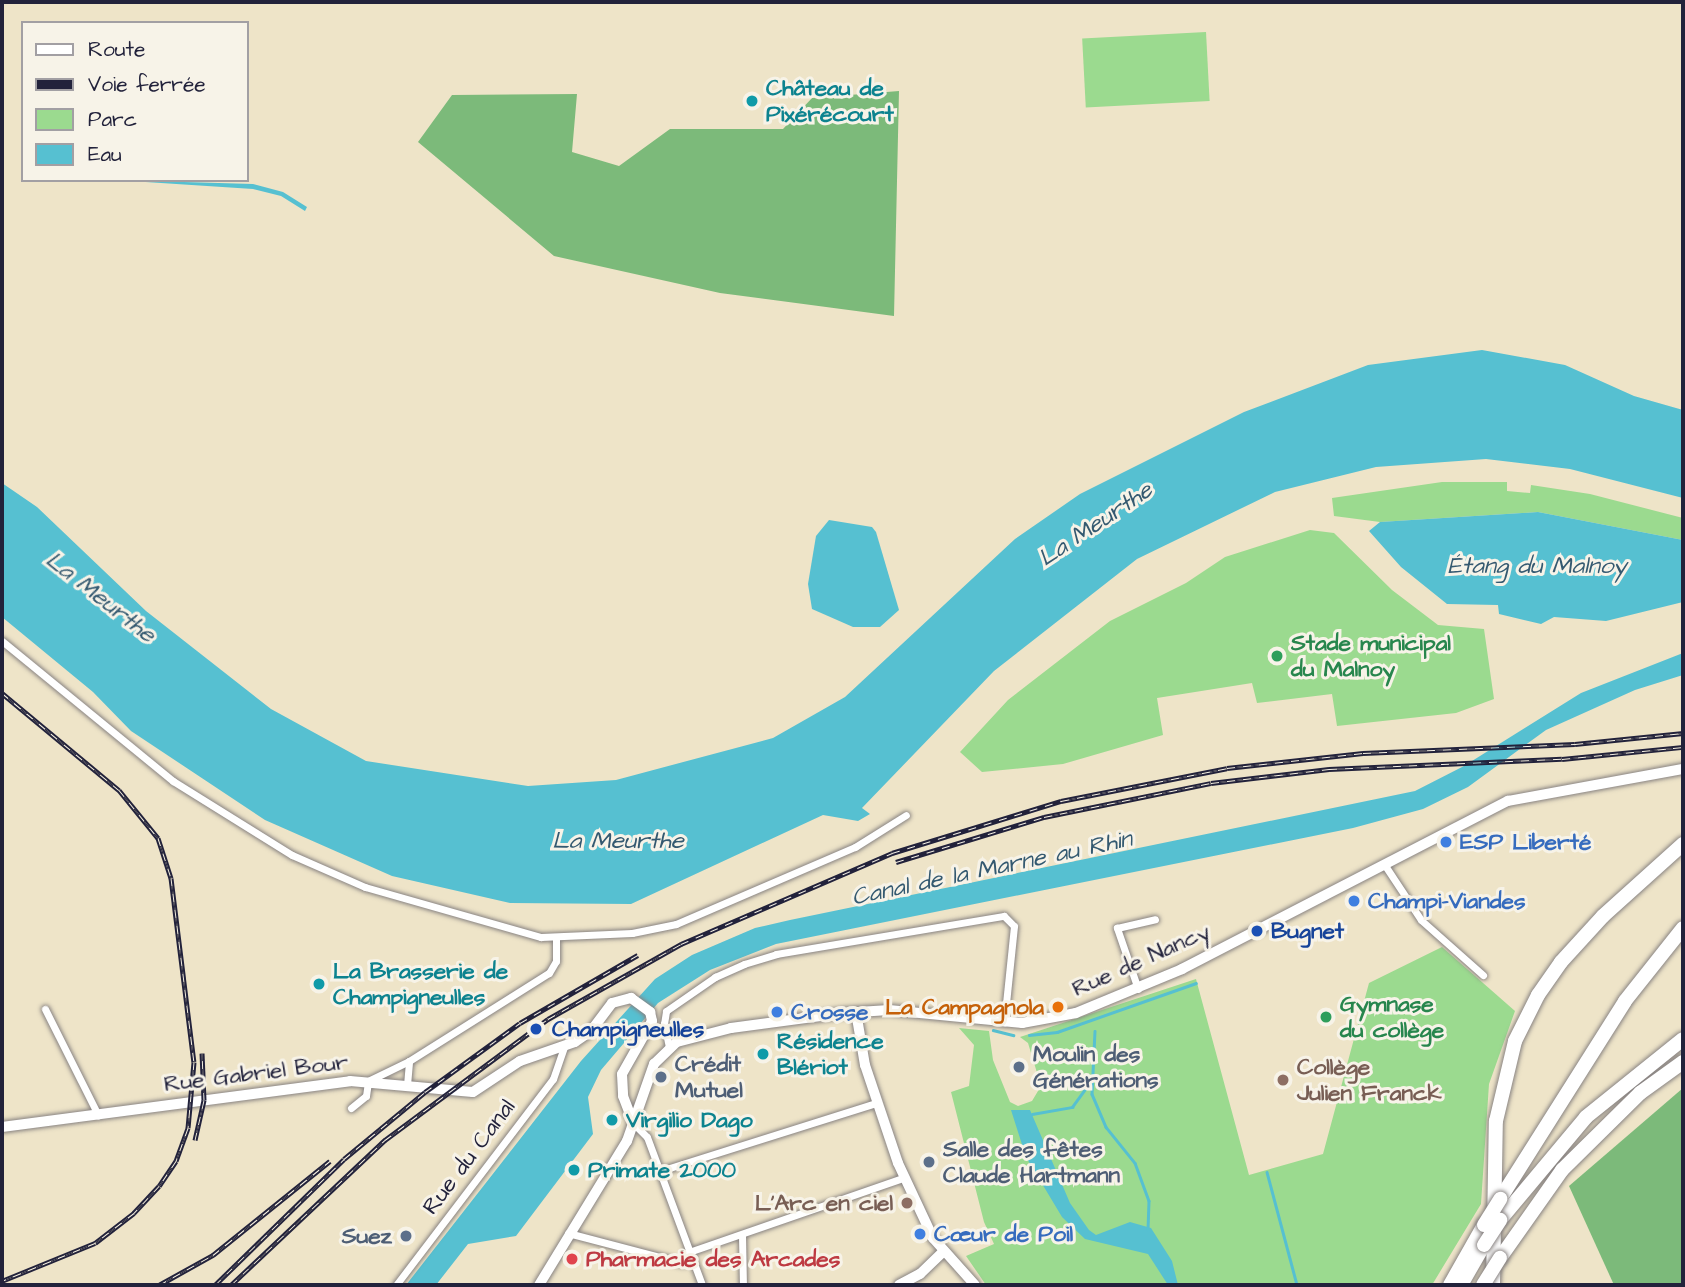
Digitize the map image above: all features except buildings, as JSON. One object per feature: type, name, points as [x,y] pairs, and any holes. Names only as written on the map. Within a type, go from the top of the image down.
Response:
[{"type":"highway","points":[[1493,1285],[1496,1121],[1515,1041],[1538,995],[1576,945],[1683,844]]},
{"type":"highway","points":[[1450,1285],[1500,1199],[1625,1001],[1683,928]]},
{"type":"highway","points":[[1461,1285],[1500,1220],[1586,1117],[1683,1039]]},
{"type":"highway","points":[[1483,1285],[1562,1170],[1640,1093],[1683,1062]]},
{"type":"main road","name":"Rue de Nancy","points":[[669,1047],[732,1028],[856,1012],[888,1010],[1004,1022],[1058,1017],[1138,989],[1508,801],[1683,769]]},
{"type":"main road","name":"Rue Gabriel Bour","points":[[2,1127],[368,1081],[473,1092],[520,1061],[564,1047],[591,1031],[611,1004],[636,999],[651,1014],[650,1031],[624,1066],[622,1084]]},
{"type":"main road","points":[[856,1012],[861,1051],[876,1103],[905,1177],[929,1231],[975,1285]]},
{"type":"main road","points":[[539,1285],[600,1186],[634,1124],[654,1064],[669,1047]]},
{"type":"main road","points":[[622,1084],[643,1094]]},
{"type":"main road","points":[[622,1084],[634,1124]]},
{"type":"main road","points":[[532,1285],[569,1234]]},
{"type":"main road","points":[[899,1285],[920,1274],[944,1251]]},
{"type":"street","points":[[2,641],[173,781],[292,855],[365,887],[556,938],[632,933],[676,924],[855,847],[906,814]]},
{"type":"street","points":[[1384,864],[1421,920],[1483,975]]},
{"type":"street","points":[[669,1047],[664,1024],[666,1011],[715,977],[744,964],[776,954],[1004,916],[1012,921],[1004,1022]]},
{"type":"street","points":[[1138,989],[1118,928],[1155,919]]},
{"type":"street","points":[[351,1108],[366,1096],[368,1081],[408,1061],[549,973],[556,961],[556,938]]},
{"type":"street","points":[[45,1009],[98,1115]]},
{"type":"street","name":"Rue du Canal","points":[[396,1285],[553,1079],[564,1047]]},
{"type":"street","points":[[403,1085],[408,1061]]},
{"type":"street","points":[[398,1066],[403,1085]]},
{"type":"street","points":[[660,1171],[876,1103]]},
{"type":"street","points":[[634,1124],[647,1137],[689,1257],[702,1285]]},
{"type":"street","points":[[569,1234],[682,1264],[689,1257],[802,1210],[905,1177]]},
{"type":"street","points":[[742,1235],[743,1285]]},
{"type":"green space","points":[[1206,32],[1210,101],[1086,107],[1082,38]]},
{"type":"green space","points":[[899,91],[894,316],[720,293],[554,256],[418,142],[452,95],[577,94],[572,152],[619,166],[670,129],[783,129],[812,98]]},
{"type":"green space","points":[[1442,482],[1507,482],[1507,491],[1530,493],[1531,485],[1590,494],[1683,518],[1683,540],[1538,512],[1380,522],[1334,516],[1332,498]]},
{"type":"green space","name":"Stade municipal du Malnoy","points":[[1310,530],[1334,533],[1392,590],[1438,625],[1484,629],[1494,699],[1456,713],[1337,726],[1332,694],[1257,703],[1252,683],[1157,698],[1163,735],[1063,764],[982,772],[960,752],[1008,700],[1110,621],[1186,583],[1225,557]]},
{"type":"green space","points":[[1442,947],[1515,1011],[1489,1084],[1481,1204],[1432,1285],[986,1285],[966,1256],[994,1244],[984,1222],[951,1092],[969,1086],[974,1045],[959,1028],[989,1031],[993,1060],[1010,1102],[1018,1106],[1032,1101],[1041,1086],[1028,1043],[1020,1037],[1196,979],[1249,1175],[1323,1154],[1369,983]]},
{"type":"green space","points":[[1683,1088],[1683,1285],[1614,1285],[1569,1186]]},
{"type":"water","points":[[146,182],[253,184],[283,192],[307,207],[305,211],[281,196],[253,189]]},
{"type":"water","name":"La Meurthe","points":[[1482,350],[1565,365],[1634,396],[1683,410],[1683,498],[1570,469],[1486,459],[1376,467],[1275,492],[1137,559],[994,671],[862,808],[870,814],[858,821],[823,815],[631,904],[510,903],[392,876],[265,820],[131,731],[93,692],[2,617],[2,483],[37,507],[146,611],[271,709],[366,761],[528,786],[616,780],[773,738],[845,697],[1015,539],[1080,494],[1244,412],[1368,365]]},
{"type":"water","name":"Étang du Malnoy","points":[[1538,512],[1683,540],[1683,602],[1606,621],[1554,617],[1541,624],[1499,614],[1498,605],[1447,604],[1401,567],[1369,531],[1380,522]]},
{"type":"water","points":[[829,520],[872,527],[876,532],[899,610],[880,627],[853,627],[812,609],[808,584],[816,536]]},
{"type":"water","points":[[1683,653],[1683,675],[1635,690],[1546,730],[1468,787],[1423,809],[1353,828],[776,944],[710,970],[658,1003],[601,1070],[588,1097],[593,1134],[516,1236],[468,1244],[436,1285],[406,1285],[581,1061],[655,979],[692,955],[755,928],[790,920],[1415,791],[1464,766],[1581,693]]},
{"type":"water","points":[[1011,1110],[1030,1110],[1070,1203],[1089,1230],[1096,1235],[1130,1222],[1151,1228],[1172,1261],[1178,1285],[1168,1285],[1148,1254],[1085,1239],[1062,1217],[1026,1157]]},
{"type":"waterway","points":[[1029,1035],[1057,1032],[1196,983]]},
{"type":"waterway","points":[[993,1030],[1013,1035]]},
{"type":"waterway","points":[[1095,1031],[1092,1094],[1106,1127],[1135,1163],[1149,1201],[1148,1230]]},
{"type":"waterway","points":[[1032,1114],[1072,1107],[1089,1084]]},
{"type":"waterway","points":[[1267,1172],[1297,1285]]},
{"type":"railway","points":[[2,693],[119,790],[158,838],[171,878],[194,1062],[188,1128],[176,1161],[159,1186],[134,1213],[95,1243],[2,1281]]},
{"type":"railway","points":[[231,1285],[385,1140],[548,1019],[681,944],[892,853],[1061,801],[1227,768],[1363,753],[1575,744],[1683,733]]},
{"type":"railway","points":[[896,862],[1044,817],[1211,783],[1329,769],[1562,759],[1683,747]]},
{"type":"railway","points":[[215,1285],[344,1159],[425,1092],[520,1023],[638,955]]},
{"type":"railway","points":[[195,1140],[204,1100],[202,1053]]},
{"type":"railway","points":[[159,1285],[213,1255],[330,1161]]},
{"type":"place","name":"Château de Pixérécourt","points":[[752,101]]},
{"type":"place","name":"Stade municipal du Malnoy","points":[[1277,656]]},
{"type":"place","name":"ESP Liberté","points":[[1446,842]]},
{"type":"place","name":"Champi-Viandes","points":[[1354,901]]},
{"type":"place","name":"Bugnet","points":[[1257,931]]},
{"type":"place","name":"La Brasserie de Champigneulles","points":[[319,984]]},
{"type":"place","name":"La Campagnola","points":[[1058,1007]]},
{"type":"place","name":"Crosse","points":[[777,1012]]},
{"type":"place","name":"Gymnase du collège","points":[[1326,1017]]},
{"type":"place","name":"Champigneulles","points":[[536,1029]]},
{"type":"place","name":"Résidence Blériot","points":[[763,1054]]},
{"type":"place","name":"Moulin des Générations","points":[[1019,1067]]},
{"type":"place","name":"Crédit Mutuel","points":[[661,1077]]},
{"type":"place","name":"Collège Julien Franck","points":[[1283,1080]]},
{"type":"place","name":"Virgilio Dago","points":[[612,1120]]},
{"type":"place","name":"Salle des fêtes Claude Hartmann","points":[[929,1162]]},
{"type":"place","name":"Primate 2000","points":[[574,1170]]},
{"type":"place","name":"L'Arc en ciel","points":[[907,1203]]},
{"type":"place","name":"Cœur de Poil","points":[[920,1234]]},
{"type":"place","name":"Suez","points":[[406,1236]]},
{"type":"place","name":"Pharmacie des Arcades","points":[[572,1259]]},
{"type":"water label","name":"Canal de la Marne au Rhin","points":[[992,869]]}]
